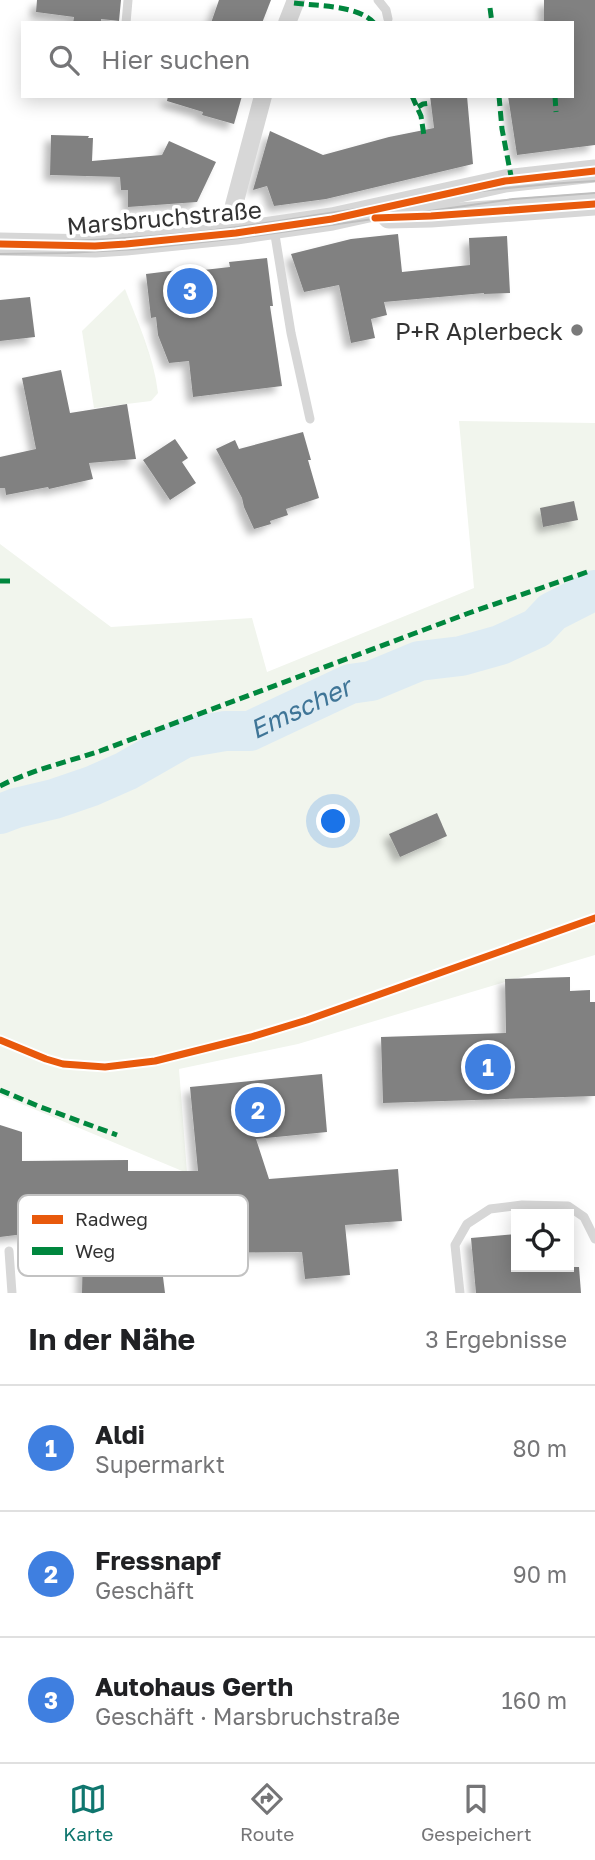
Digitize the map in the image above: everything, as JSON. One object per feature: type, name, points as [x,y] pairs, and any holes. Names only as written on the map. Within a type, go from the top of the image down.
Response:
[{"type":"street","points":[[288,21],[296,0]]},
{"type":"street","points":[[236,233],[234,205],[261,98]]},
{"type":"street","name":"Marsbruchstraße","points":[[0,244],[126,244],[236,233],[331,219],[505,181],[595,171]]},
{"type":"street","name":"Marsbruchstraße","points":[[331,219],[431,216],[595,204]]},
{"type":"lane","points":[[126,21],[128,0]]},
{"type":"lane","points":[[378,0],[386,10],[388,19]]},
{"type":"lane","points":[[274,227],[291,333],[310,419]]},
{"type":"lane","points":[[460,1293],[455,1245],[467,1224],[490,1209],[522,1205],[568,1206],[584,1217],[595,1239]]},
{"type":"lane","points":[[9,1251],[12,1293]]},
{"type":"shaded area","points":[[125,289],[149,353],[158,393],[151,401],[94,408],[82,331]]},
{"type":"shaded area","points":[[459,421],[595,423],[595,955],[298,1044],[179,1069],[187,1173],[0,1095],[0,544],[111,627],[252,618],[267,672],[474,588]]},
{"type":"building","points":[[37,0],[121,0],[119,21],[73,21],[74,17],[36,12]]},
{"type":"building","points":[[219,0],[271,0],[263,21],[212,21]]},
{"type":"building","points":[[544,0],[595,0],[595,145],[517,155],[508,98],[574,98],[574,21],[544,21]]},
{"type":"building","points":[[168,98],[241,98],[234,124],[167,101]]},
{"type":"building","points":[[430,98],[467,98],[473,164],[326,199],[274,206],[267,186],[253,190],[270,131],[323,155],[434,128]]},
{"type":"building","points":[[51,135],[93,138],[92,161],[162,155],[169,141],[216,162],[197,202],[128,207],[128,190],[121,190],[120,177],[50,175]]},
{"type":"building","points":[[398,234],[402,272],[470,265],[469,238],[507,236],[510,293],[384,302],[387,315],[371,319],[375,338],[351,343],[339,285],[304,292],[291,254],[351,239]]},
{"type":"building","points":[[267,258],[273,306],[270,306],[282,386],[193,397],[189,361],[169,363],[158,335],[156,317],[151,318],[146,274],[230,267],[229,262]]},
{"type":"building","points":[[30,297],[35,337],[0,341],[0,300]]},
{"type":"building","points":[[61,370],[70,413],[127,404],[136,459],[89,463],[93,479],[6,495],[5,488],[0,488],[0,457],[36,449],[22,378]]},
{"type":"building","points":[[303,432],[319,498],[286,509],[288,515],[254,529],[242,498],[216,449],[235,440],[239,449]]},
{"type":"building","points":[[175,439],[188,458],[182,462],[196,483],[170,500],[143,460]]},
{"type":"building","points":[[574,501],[578,520],[543,527],[540,508]]},
{"type":"building","points":[[437,813],[447,836],[400,857],[389,834]]},
{"type":"building","points":[[570,977],[570,991],[590,990],[590,1002],[595,1002],[595,1096],[383,1103],[381,1037],[506,1033],[505,979]]},
{"type":"building","points":[[322,1074],[327,1132],[256,1139],[269,1179],[398,1169],[402,1221],[345,1225],[350,1275],[305,1279],[302,1252],[248,1252],[248,1195],[18,1195],[18,1235],[0,1237],[0,1125],[22,1132],[22,1161],[128,1160],[128,1171],[198,1171],[190,1087]]},
{"type":"building","points":[[511,1234],[511,1272],[574,1272],[574,1267],[579,1267],[581,1293],[476,1293],[471,1238]]},
{"type":"building","points":[[82,1276],[163,1276],[165,1293],[82,1293]]},
{"type":"waterway","name":"Emscher","points":[[0,814],[92,786],[126,771],[184,738],[225,731],[250,731],[350,684],[371,681],[419,661],[461,656],[500,645],[537,628],[552,612],[595,590]]},
{"type":"tram line","points":[[0,243],[208,231],[505,188],[595,181]]},
{"type":"tram line","points":[[0,254],[138,249],[240,238],[513,199],[595,193]]},
{"type":"marked path","points":[[294,3],[348,10],[372,21]]},
{"type":"marked path","points":[[490,8],[492,21]]},
{"type":"marked path","points":[[413,98],[421,116],[424,136]]},
{"type":"marked path","points":[[499,98],[512,181]]},
{"type":"marked path","points":[[555,98],[556,112]]},
{"type":"marked path","points":[[418,107],[431,103]]},
{"type":"marked path","points":[[0,786],[587,572]]},
{"type":"marked path","points":[[0,581],[11,581]]},
{"type":"marked path","points":[[0,1090],[117,1135]]},
{"type":"cycle path","points":[[0,244],[95,246],[236,233],[332,219],[505,181],[595,171]]},
{"type":"cycle path","points":[[375,218],[595,204]]},
{"type":"cycle path","points":[[0,1040],[63,1064],[105,1067],[155,1061],[307,1020],[595,918]]},
{"type":"place","name":"Autohaus Gerth","points":[[190,291]]},
{"type":"place","name":"P+R Aplerbeck","points":[[577,330]]},
{"type":"place","name":"Aldi","points":[[488,1067]]},
{"type":"place","name":"Fressnapf","points":[[258,1110]]}]
